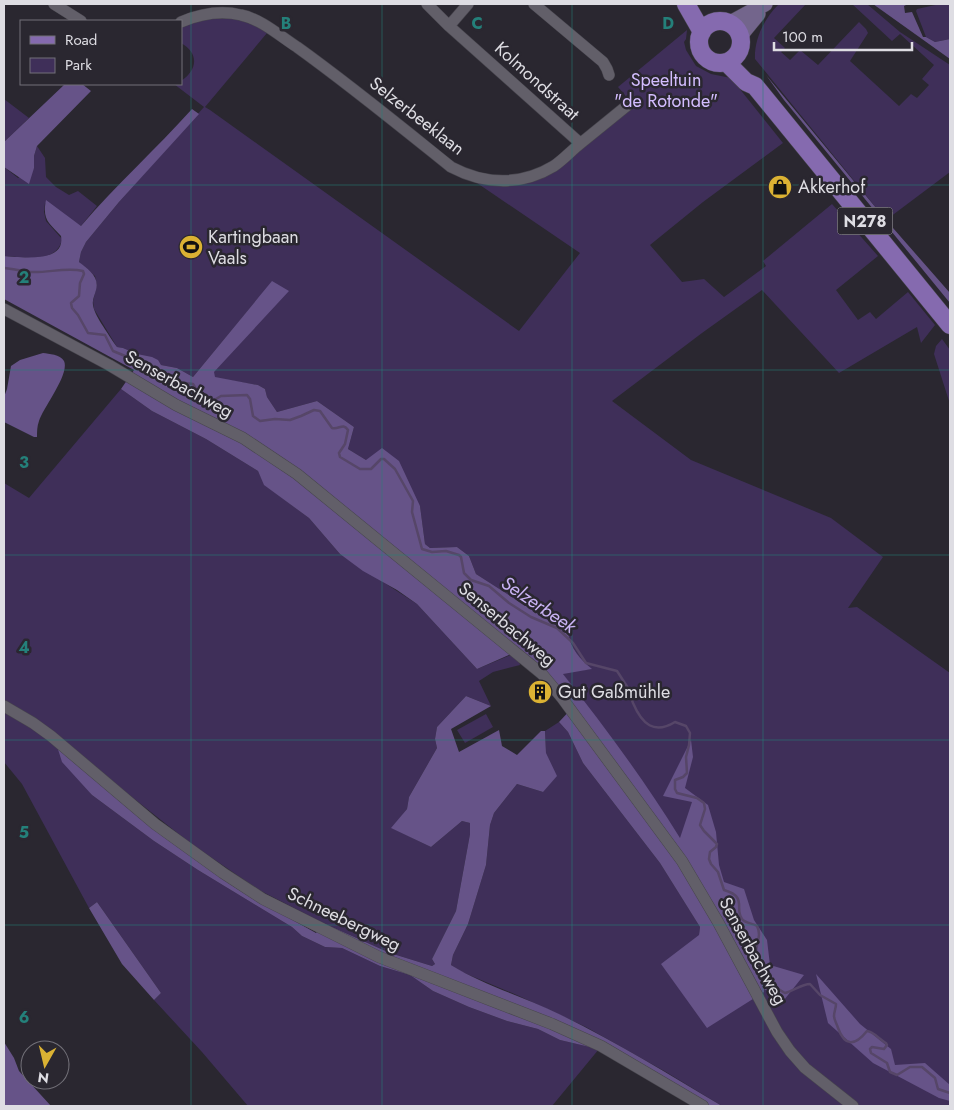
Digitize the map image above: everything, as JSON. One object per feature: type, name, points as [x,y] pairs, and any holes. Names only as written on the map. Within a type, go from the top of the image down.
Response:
[{"type":"main road","name":"N278","points":[[686,4],[725,38]]},
{"type":"main road","name":"N278","points":[[694,4],[725,38],[746,82],[755,86],[950,325]]},
{"type":"main road","points":[[725,38],[764,4]]},
{"type":"street","points":[[54,4],[79,20]]},
{"type":"street","name":"Kolmondstraat","points":[[427,4],[580,144]]},
{"type":"street","points":[[449,26],[468,4]]},
{"type":"street","points":[[534,4],[603,62],[608,75]]},
{"type":"street","name":"Selzerbeeklaan","points":[[182,21],[202,9],[251,18],[269,28],[352,88],[451,167],[465,174],[496,181],[509,182],[523,179],[553,166],[629,104]]},
{"type":"street","name":"Senserbachweg","points":[[4,309],[109,365],[176,405],[242,438],[276,459],[305,480],[542,674],[565,702],[682,861],[718,922],[777,1032],[790,1051],[810,1072],[853,1106]]},
{"type":"street","name":"Schneebergweg","points":[[4,706],[51,736],[155,824],[263,899],[379,957],[552,1024],[601,1046],[703,1106]]},
{"type":"green space","points":[[779,4],[806,4],[774,38],[785,48],[781,52],[790,60],[800,50],[818,65],[859,22],[868,33],[850,61],[899,106],[911,94],[917,98],[929,85],[922,79],[934,65],[900,34],[892,41],[852,4],[867,4],[900,32],[950,65],[950,172],[886,220],[755,59],[756,44],[761,29],[769,15]]},
{"type":"green space","points":[[950,4],[950,39],[935,42],[926,37],[916,11],[917,9]]},
{"type":"green space","name":"Speeltuin \"de Rotonde\"","points":[[236,18],[267,33],[205,107],[519,331],[580,253],[477,183],[518,183],[623,113],[625,95],[618,87],[687,30],[684,42],[686,50],[696,66],[711,74],[731,78],[783,143],[703,202],[650,245],[682,282],[704,279],[724,297],[766,266],[763,261],[832,204],[878,256],[836,290],[858,320],[870,312],[876,319],[908,292],[935,325],[921,343],[917,327],[839,373],[762,290],[612,401],[691,460],[831,518],[883,557],[848,608],[857,607],[950,673],[950,1106],[722,1106],[586,1027],[462,972],[451,965],[453,955],[468,924],[486,865],[490,825],[494,813],[517,784],[543,792],[546,753],[545,731],[559,722],[568,732],[583,763],[660,863],[700,927],[699,935],[764,992],[619,750],[562,673],[591,669],[576,653],[568,633],[476,574],[469,556],[457,547],[430,548],[425,544],[420,506],[366,460],[348,449],[354,427],[317,401],[277,412],[267,397],[265,389],[258,385],[215,378],[209,375],[259,297],[193,377],[177,368],[161,365],[117,347],[94,309],[93,301],[97,285],[95,276],[79,262],[81,252],[86,242],[119,202],[204,107],[175,85],[182,85],[182,80],[191,72],[194,62],[191,52],[182,44],[182,28],[201,20]]},
{"type":"green space","points":[[4,99],[29,118],[4,142]]},
{"type":"green space","points":[[37,146],[45,158],[46,177],[56,187],[69,195],[78,191],[97,206],[81,226],[45,203],[46,221],[62,239],[59,247],[53,253],[38,258],[4,256],[4,167],[18,178],[34,168],[34,156]]},
{"type":"green space","points":[[942,339],[950,350],[950,404],[934,354],[936,346]]},
{"type":"green space","points":[[121,389],[152,411],[206,439],[258,471],[265,485],[309,518],[340,554],[417,604],[477,669],[513,654],[518,658],[520,665],[493,672],[479,681],[491,706],[466,696],[437,727],[435,739],[437,748],[409,797],[407,809],[392,828],[431,847],[462,821],[470,823],[470,834],[456,911],[432,959],[435,964],[432,966],[390,953],[323,923],[259,890],[190,843],[118,786],[4,701],[4,483],[29,498]]},
{"type":"green space","points":[[4,708],[56,743],[92,795],[154,841],[292,927],[302,936],[325,947],[342,948],[380,966],[410,975],[433,991],[469,1007],[507,1021],[538,1029],[560,1040],[599,1049],[552,1106],[248,1106],[154,1000],[161,993],[97,902],[89,908],[22,784],[4,762]]},
{"type":"green space","points":[[486,714],[493,727],[465,743],[457,730]]},
{"type":"shaded area","points":[[873,4],[908,4],[904,6],[905,13],[912,12],[923,37],[935,42],[950,39],[950,59]]},
{"type":"shaded area","points":[[766,75],[886,220],[950,293],[950,303],[784,100]]},
{"type":"shaded area","points":[[64,85],[83,85],[91,91],[37,146],[34,156],[34,168],[29,184],[4,167],[4,142]]},
{"type":"shaded area","points":[[192,109],[199,114],[119,202],[86,242],[81,252],[79,262],[95,277],[97,285],[93,301],[94,309],[114,343],[117,347],[152,357],[158,360],[161,365],[177,368],[193,377],[272,281],[289,291],[214,372],[215,377],[258,385],[265,389],[267,397],[277,412],[317,401],[354,427],[348,449],[366,460],[382,448],[399,461],[420,506],[425,544],[430,548],[457,547],[469,556],[476,574],[568,633],[571,644],[577,653],[592,669],[563,674],[624,754],[680,838],[692,802],[663,796],[691,740],[693,757],[685,788],[708,805],[716,832],[719,865],[724,882],[744,889],[754,920],[767,940],[770,965],[804,975],[784,1000],[764,989],[764,992],[707,1028],[661,964],[699,935],[700,927],[660,863],[583,763],[568,732],[559,722],[573,707],[520,650],[477,669],[417,604],[397,590],[363,571],[340,554],[309,518],[264,485],[258,471],[206,439],[152,411],[121,389],[134,370],[4,299],[4,256],[40,257],[56,251],[61,245],[61,236],[46,217],[46,200],[81,226]]},
{"type":"shaded area","points":[[43,353],[60,357],[64,361],[65,367],[60,382],[41,415],[37,427],[37,437],[34,437],[4,422],[4,397],[11,366],[20,360]]},
{"type":"shaded area","points":[[466,696],[491,706],[451,729],[459,752],[499,730],[502,746],[517,755],[541,731],[545,731],[546,753],[557,776],[543,792],[517,784],[494,813],[490,825],[486,865],[468,924],[453,955],[451,965],[476,979],[580,1024],[722,1106],[699,1106],[594,1048],[560,1040],[538,1029],[507,1021],[469,1007],[433,991],[410,975],[380,966],[342,948],[325,947],[302,936],[292,927],[154,841],[92,795],[62,762],[56,743],[154,827],[236,888],[316,933],[323,923],[390,953],[432,966],[435,964],[432,959],[456,911],[470,834],[470,823],[462,821],[431,847],[391,828],[407,809],[409,797],[437,748],[435,739],[437,727]]},
{"type":"shaded area","points":[[97,902],[161,993],[154,1000],[122,964],[89,908]]},
{"type":"shaded area","points":[[816,974],[860,1024],[891,1049],[895,1065],[925,1063],[950,1085],[950,1101],[939,1098],[873,1063],[828,1023]]},
{"type":"shaded area","points":[[4,1042],[20,1072],[20,1090],[36,1090],[51,1106],[4,1106]]},
{"type":"waterway","name":"Selzerbeek","points":[[4,268],[31,272],[83,271],[79,296],[71,303],[72,308],[88,333],[105,335],[113,351],[135,360],[138,366],[153,367],[168,381],[193,384],[196,389],[194,399],[196,400],[211,402],[221,396],[247,395],[250,399],[253,416],[260,421],[290,420],[314,410],[320,411],[332,428],[343,426],[348,430],[345,444],[339,453],[340,457],[360,469],[371,469],[381,459],[384,459],[395,469],[413,501],[412,512],[422,549],[432,552],[446,551],[459,555],[464,573],[471,580],[489,586],[509,603],[531,617],[557,628],[573,643],[586,663],[617,671],[630,691],[640,717],[645,722],[655,727],[668,726],[675,722],[686,726],[690,733],[686,757],[687,773],[675,780],[675,789],[677,793],[697,798],[704,803],[705,809],[700,825],[717,844],[710,852],[709,859],[718,872],[724,890],[738,899],[742,919],[757,926],[759,936],[756,959],[765,976],[785,993],[810,984],[820,995],[836,1004],[834,1019],[844,1039],[854,1042],[867,1031],[872,1032],[887,1045],[884,1049],[872,1047],[870,1049],[871,1053],[887,1063],[890,1072],[897,1075],[910,1067],[922,1067],[935,1078],[938,1089],[950,1093]]},
{"type":"place","name":"Akkerhof","points":[[780,187]]},
{"type":"place","name":"Kartingbaan Vaals","points":[[191,247]]},
{"type":"place","name":"Gut Gaßmühle","points":[[540,692]]}]
